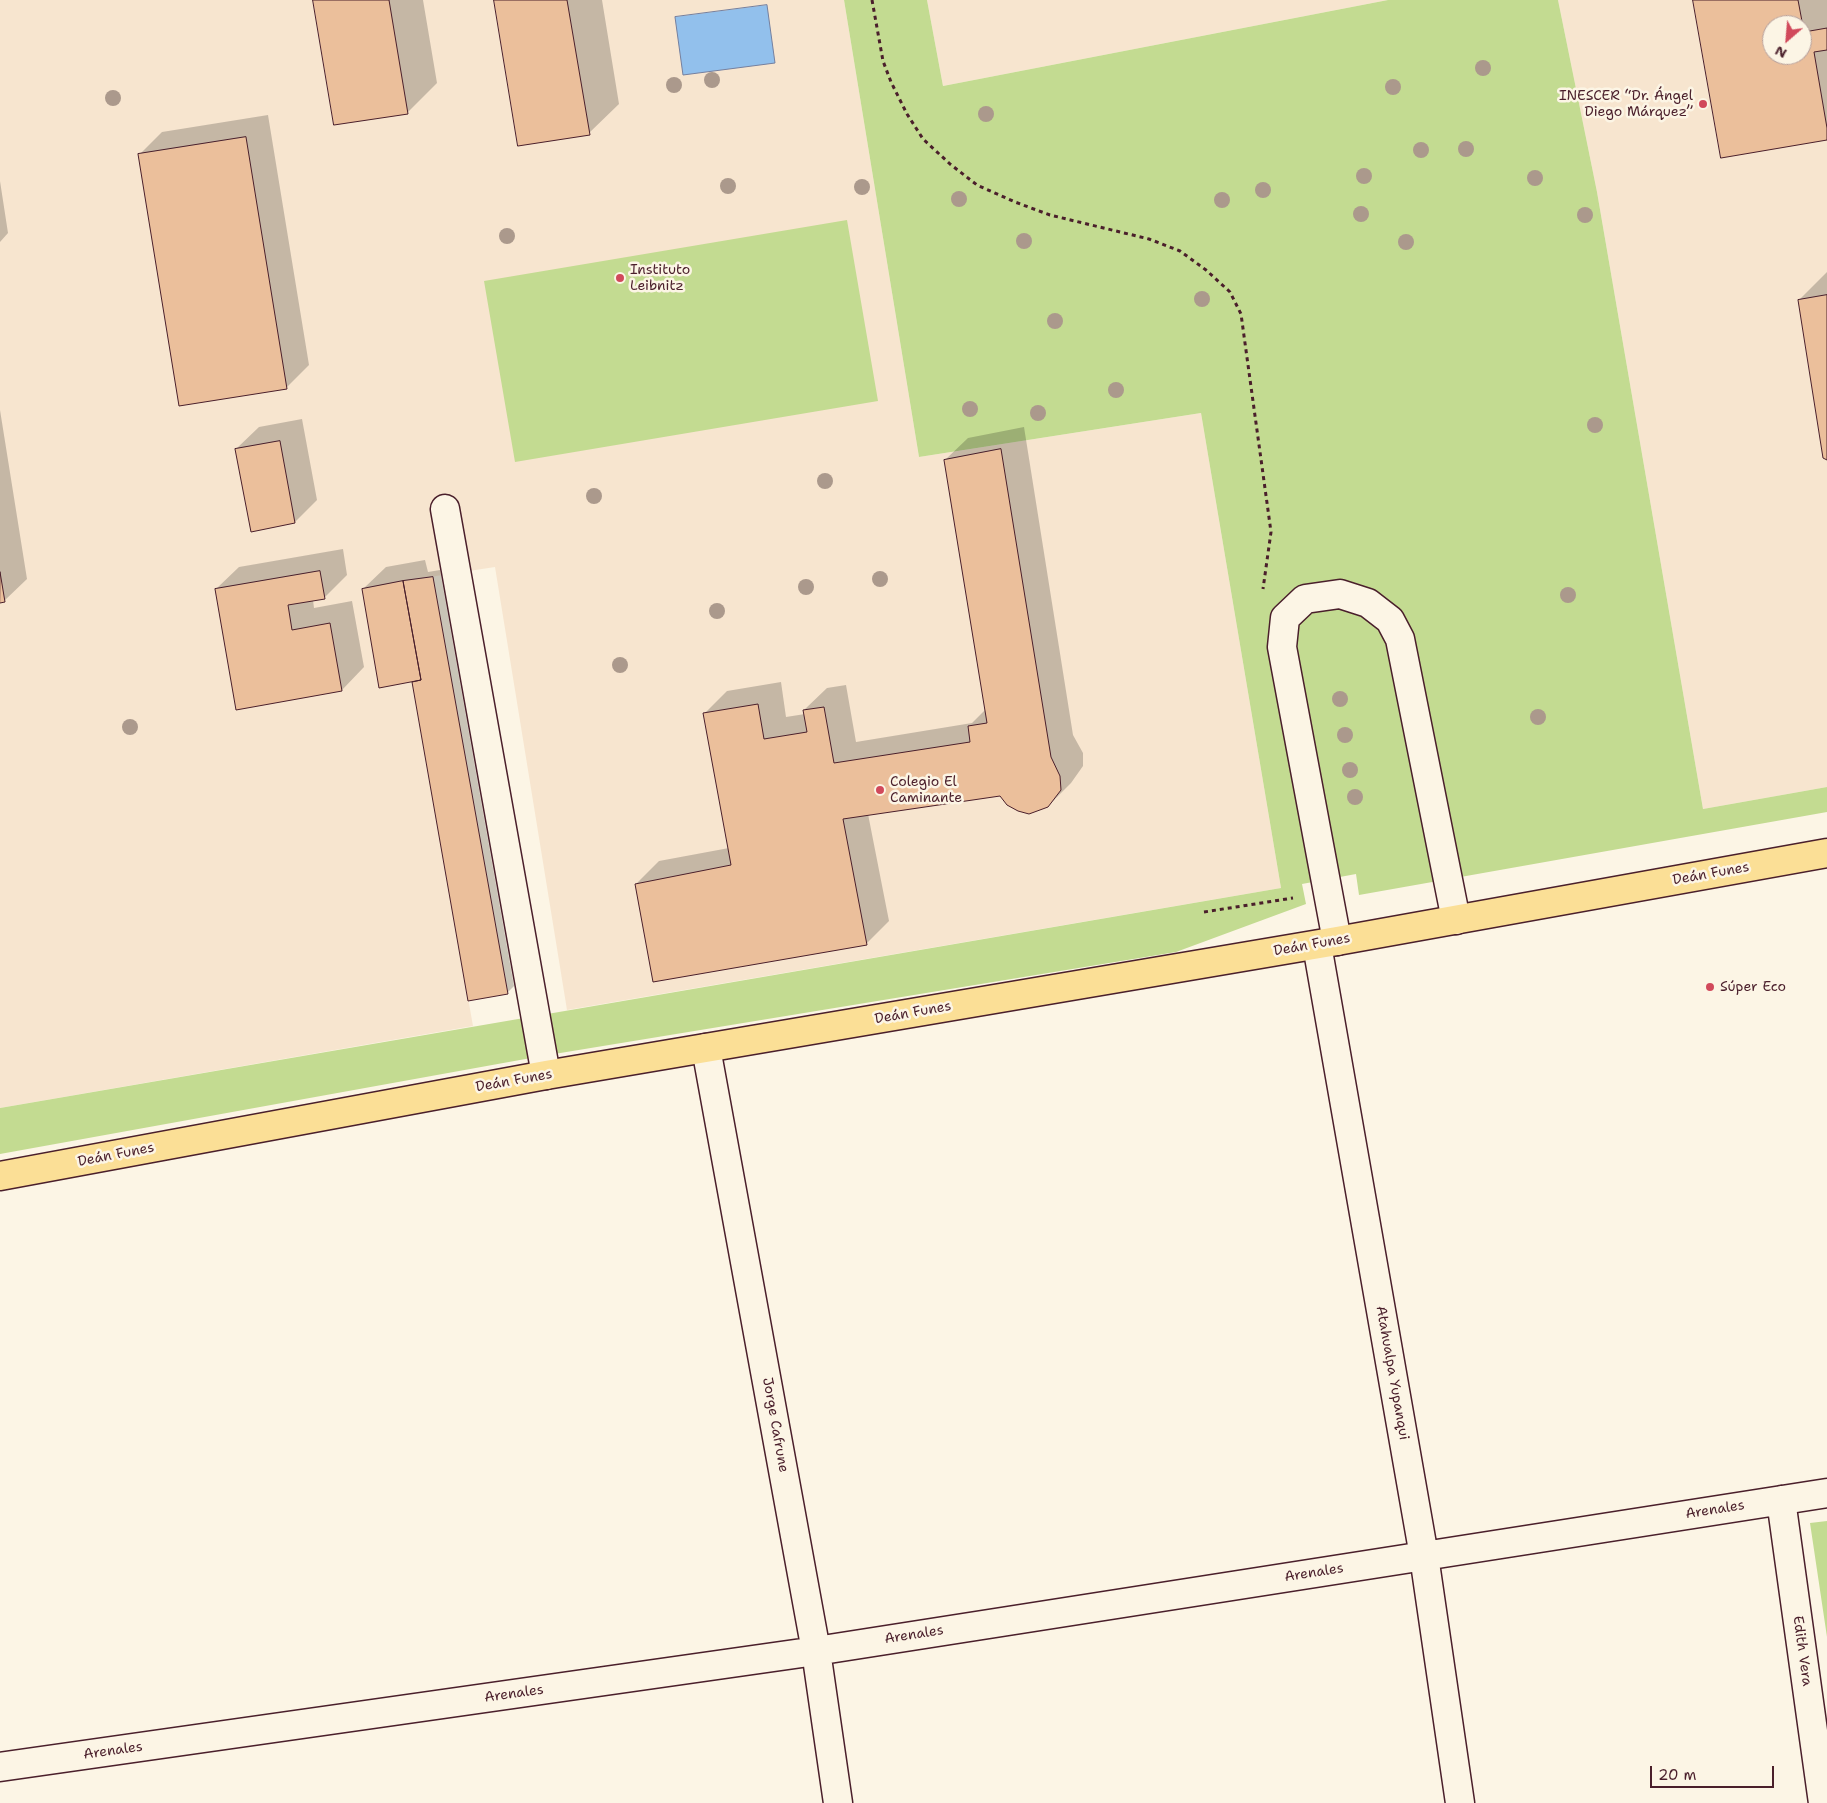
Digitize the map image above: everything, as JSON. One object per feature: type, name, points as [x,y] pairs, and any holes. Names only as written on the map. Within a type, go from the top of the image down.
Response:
[{"type":"main road","name":"Deán Funes","points":[[0,1176],[546,1075],[1327,943],[1827,853]]},
{"type":"street","points":[[445,509],[546,1075]]},
{"type":"street","name":"Atahualpa Yupanqui","points":[[1456,920],[1400,639],[1390,620],[1368,603],[1340,594],[1305,599],[1285,618],[1282,647],[1424,1556],[1460,1803]]},
{"type":"street","name":"Jorge Cafrune","points":[[706,1048],[816,1651],[838,1803]]},
{"type":"street","name":"Arenales","points":[[0,1767],[816,1651],[1827,1493]]},
{"type":"street","name":"Edith Vera","points":[[1781,1500],[1823,1803]]},
{"type":"path","points":[[872,0],[883,60],[891,82],[907,114],[923,139],[950,164],[977,185],[1015,202],[1050,215],[1149,239],[1180,251],[1206,270],[1230,292],[1241,314],[1271,532],[1261,597]]},
{"type":"path","points":[[1204,912],[1294,898],[1292,888]]},
{"type":"shaded area","points":[[0,0],[844,0],[919,457],[1201,413],[1281,888],[567,1010],[495,567],[404,581],[421,680],[412,683],[473,1026],[0,1108]]},
{"type":"shaded area","points":[[927,0],[1388,0],[943,86]]},
{"type":"shaded area","points":[[1558,0],[1827,0],[1827,295],[1798,300],[1823,458],[1827,460],[1827,787],[1703,809],[1597,192]]},
{"type":"green space","points":[[844,0],[927,0],[943,86],[1388,0],[1558,0],[1597,192],[1703,809],[1827,787],[1827,812],[1359,895],[1356,874],[1302,884],[1306,904],[1176,952],[542,1056],[0,1154],[0,1108],[1281,888],[1201,413],[919,457]]},
{"type":"green space","points":[[847,220],[878,401],[515,462],[484,281]]},
{"type":"green space","points":[[1827,1521],[1827,1637],[1810,1523]]},
{"type":"water","points":[[767,5],[775,63],[683,75],[675,17]]},
{"type":"building","points":[[313,0],[389,0],[408,114],[334,125]]},
{"type":"building","points":[[494,0],[567,0],[590,135],[518,146]]},
{"type":"building","points":[[1693,0],[1798,0],[1801,15],[1762,15],[1762,65],[1812,65],[1812,31],[1827,28],[1827,50],[1814,52],[1827,128],[1827,140],[1721,158]]},
{"type":"building","points":[[246,137],[287,389],[179,406],[138,154]]},
{"type":"building","points":[[1827,295],[1827,460],[1823,458],[1798,300]]},
{"type":"building","points":[[280,441],[295,523],[251,532],[235,449]]},
{"type":"building","points":[[1001,449],[1051,757],[1060,776],[1061,790],[1048,807],[1029,814],[1007,805],[1000,796],[843,819],[867,945],[653,982],[635,884],[731,865],[703,713],[758,704],[764,739],[807,732],[803,710],[824,707],[834,763],[970,742],[968,726],[987,723],[944,460]]},
{"type":"building","points":[[320,571],[325,599],[288,605],[292,630],[330,623],[342,691],[236,710],[215,589]]},
{"type":"building","points":[[0,572],[5,602],[0,603]]},
{"type":"building","points":[[433,577],[508,994],[468,1001],[412,682],[421,680],[403,581]]},
{"type":"building","points":[[403,581],[421,680],[379,688],[362,589]]},
{"type":"place","name":"INESCER “Dr. Ángel Diego Márquez”","points":[[1703,104]]},
{"type":"place","name":"Instituto Leibnitz","points":[[620,278]]},
{"type":"place","name":"Colegio El Caminante","points":[[880,790]]},
{"type":"place","name":"Súper Eco","points":[[1710,987]]}]
